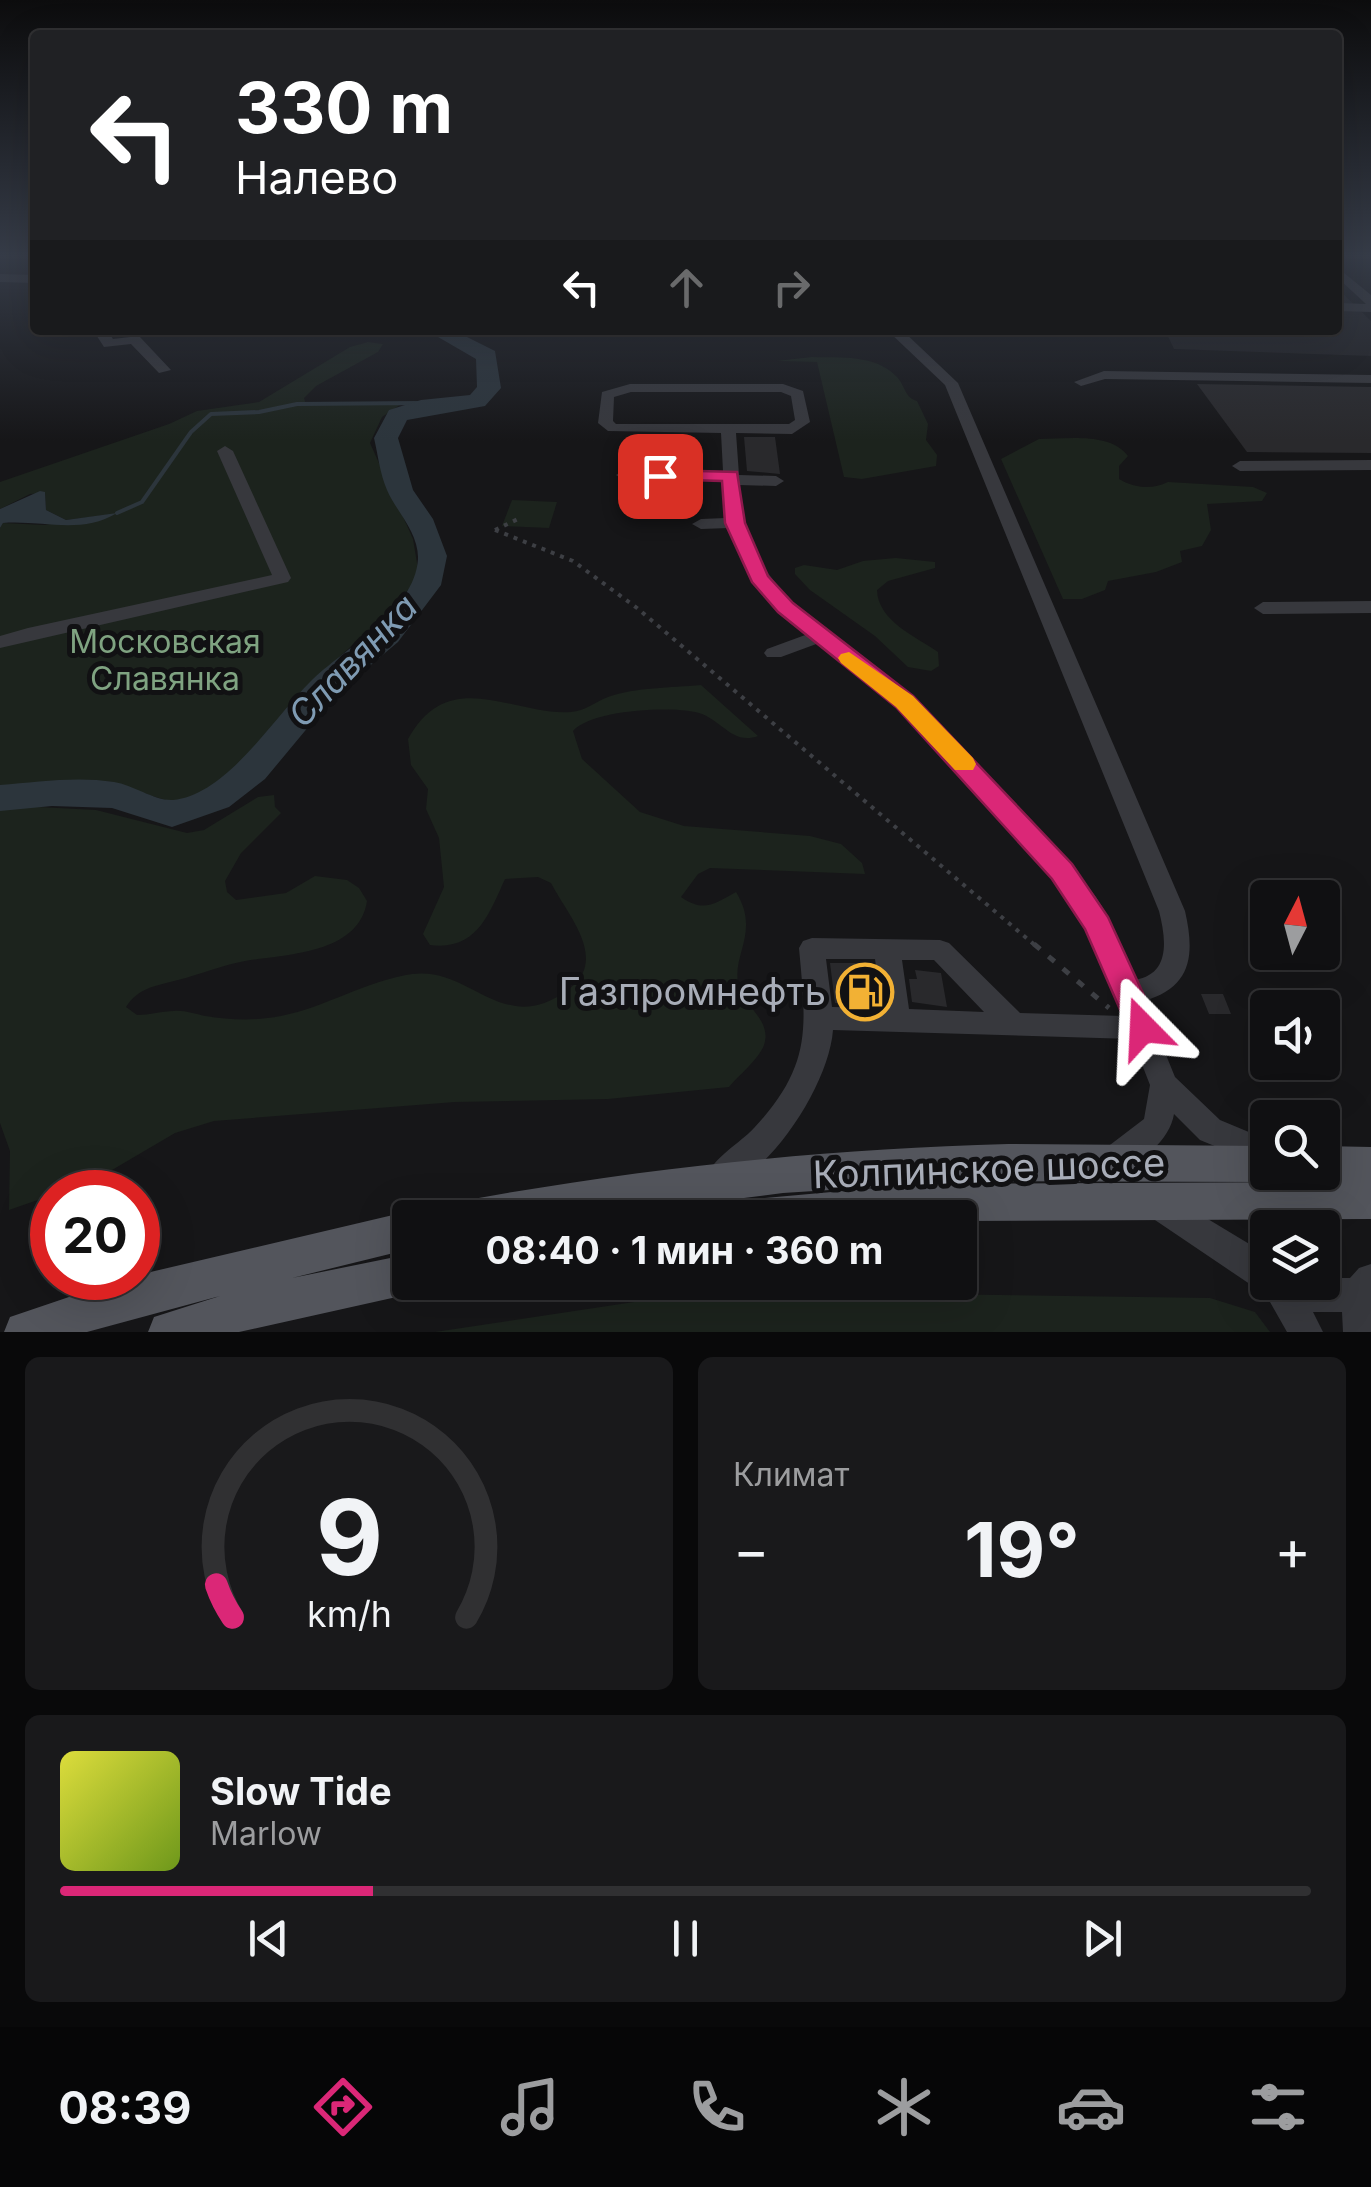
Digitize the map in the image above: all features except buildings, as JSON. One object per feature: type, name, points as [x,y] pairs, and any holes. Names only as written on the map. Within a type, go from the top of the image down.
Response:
[{"type":"main road","name":"Колпинское шоссе","points":[[591,1200],[715,1181],[974,1163],[1250,1164]]},
{"type":"main road","points":[[1340,1164],[1371,1165]]},
{"type":"main road","name":"Колпинское шоссе","points":[[977,1202],[1371,1200]]},
{"type":"main road","points":[[25,1332],[126,1298],[392,1234]]},
{"type":"main road","points":[[169,1332],[249,1308],[392,1278]]},
{"type":"street","points":[[103,335],[109,344],[134,338],[164,370]]},
{"type":"street","points":[[899,335],[951,383],[1172,912],[1180,938],[1178,960],[1168,976],[1150,990],[1130,992]]},
{"type":"street","points":[[1081,382],[1104,374],[1371,379]]},
{"type":"street","points":[[630,388],[782,388],[798,394],[803,422],[800,426],[663,428],[614,428],[605,423],[607,395],[630,388]]},
{"type":"street","points":[[663,428],[663,446]]},
{"type":"street","points":[[728,428],[735,523],[759,578],[786,607],[904,702],[1062,871],[1088,906],[1130,992],[1164,1085],[1210,1130],[1250,1147]]},
{"type":"street","points":[[0,642],[68,622],[206,598],[282,578],[226,451]]},
{"type":"street","points":[[1240,466],[1371,466]]},
{"type":"street","points":[[624,476],[776,480]]},
{"type":"street","points":[[700,524],[735,523]]},
{"type":"street","points":[[1263,608],[1371,607]]},
{"type":"street","points":[[774,653],[820,636]]},
{"type":"street","points":[[715,1181],[760,1147],[779,1126],[818,1046],[812,948],[940,950],[1010,1022]]},
{"type":"street","points":[[888,949],[896,1019]]},
{"type":"street","points":[[817,1018],[1143,1028]]},
{"type":"street","points":[[1110,1163],[1156,1126],[1164,1085]]},
{"type":"street","points":[[1153,1201],[1250,1265]]},
{"type":"street","points":[[1360,1332],[1364,1288]]},
{"type":"street","points":[[1284,1300],[1306,1332]]},
{"type":"path","points":[[520,518],[495,530],[574,561],[637,608],[1112,1010],[1143,1028]]},
{"type":"shaded area","points":[[1342,316],[1366,316],[1371,321],[1371,356],[1174,349],[1167,335],[1342,335]]},
{"type":"shaded area","points":[[45,492],[46,510],[66,520],[117,513],[76,525],[3,523],[0,528],[0,509]]},
{"type":"green space","name":"Московская Славянка","points":[[368,342],[383,344],[378,352],[316,386],[304,398],[306,405],[401,404],[382,417],[370,443],[413,539],[419,575],[407,590],[319,678],[246,769],[210,795],[179,802],[107,786],[0,789],[0,528],[3,523],[44,525],[114,514],[66,520],[46,510],[45,493],[30,494],[0,509],[0,482],[197,411],[259,402],[350,347]]},
{"type":"green space","points":[[812,357],[868,361],[897,377],[907,394],[917,401],[928,424],[926,440],[937,455],[936,466],[862,479],[844,477],[817,362],[776,361]]},
{"type":"green space","points":[[1039,439],[1110,443],[1128,456],[1119,466],[1119,479],[1137,486],[1168,482],[1253,487],[1267,493],[1262,501],[1207,504],[1211,530],[1202,546],[1180,551],[1182,562],[1156,572],[1108,581],[1105,590],[1082,599],[1063,599],[1001,459]]},
{"type":"green space","points":[[512,500],[557,502],[549,528],[502,526]]},
{"type":"green space","points":[[896,558],[935,562],[935,568],[888,581],[877,590],[891,619],[938,652],[939,666],[931,671],[908,667],[795,574],[795,568],[804,565],[837,570],[863,561]]},
{"type":"green space","points":[[701,685],[758,736],[740,737],[704,715],[667,709],[612,714],[582,724],[573,731],[582,759],[640,812],[684,826],[810,836],[841,844],[862,863],[865,874],[710,868],[698,874],[681,897],[703,906],[736,892],[743,907],[746,933],[737,978],[743,997],[762,1022],[766,1037],[758,1056],[729,1087],[608,1099],[455,1102],[214,1121],[175,1133],[112,1170],[30,1170],[30,1203],[9,1210],[10,1151],[0,1123],[0,805],[96,810],[187,833],[204,830],[258,797],[274,795],[275,807],[281,813],[241,853],[225,881],[227,892],[236,900],[286,893],[315,876],[347,880],[359,888],[367,901],[361,919],[336,941],[149,988],[126,1007],[137,1015],[178,1011],[224,1018],[272,1018],[412,974],[433,974],[506,1004],[525,1007],[546,1002],[569,989],[580,977],[585,951],[575,923],[551,883],[538,877],[505,879],[487,917],[470,936],[446,945],[430,945],[423,934],[444,887],[439,838],[426,809],[428,789],[411,765],[408,739],[424,716],[443,704],[462,699],[571,712],[608,697],[654,688]]},
{"type":"green space","points":[[977,1295],[1210,1298],[1255,1312],[1270,1332],[435,1332],[647,1300],[977,1300]]},
{"type":"waterway","name":"Славянка","points":[[0,798],[52,793],[114,795],[172,814],[216,798],[252,770],[322,689],[387,635],[426,585],[433,556],[419,519],[400,490],[386,438],[397,415],[421,407],[477,401],[489,388],[487,356],[447,335]]},
{"type":"waterway","points":[[117,513],[142,502],[191,432],[211,414],[259,412],[297,404],[419,403],[430,407]]},
{"type":"slow traffic","points":[[849,658],[904,702],[964,764]]},
{"type":"place","name":"Газпромнефть","points":[[865,992]]},
{"type":"route","points":[[660,476],[731,476],[735,523],[759,578],[786,607],[904,702],[1062,871],[1098,924],[1143,1028]]}]
